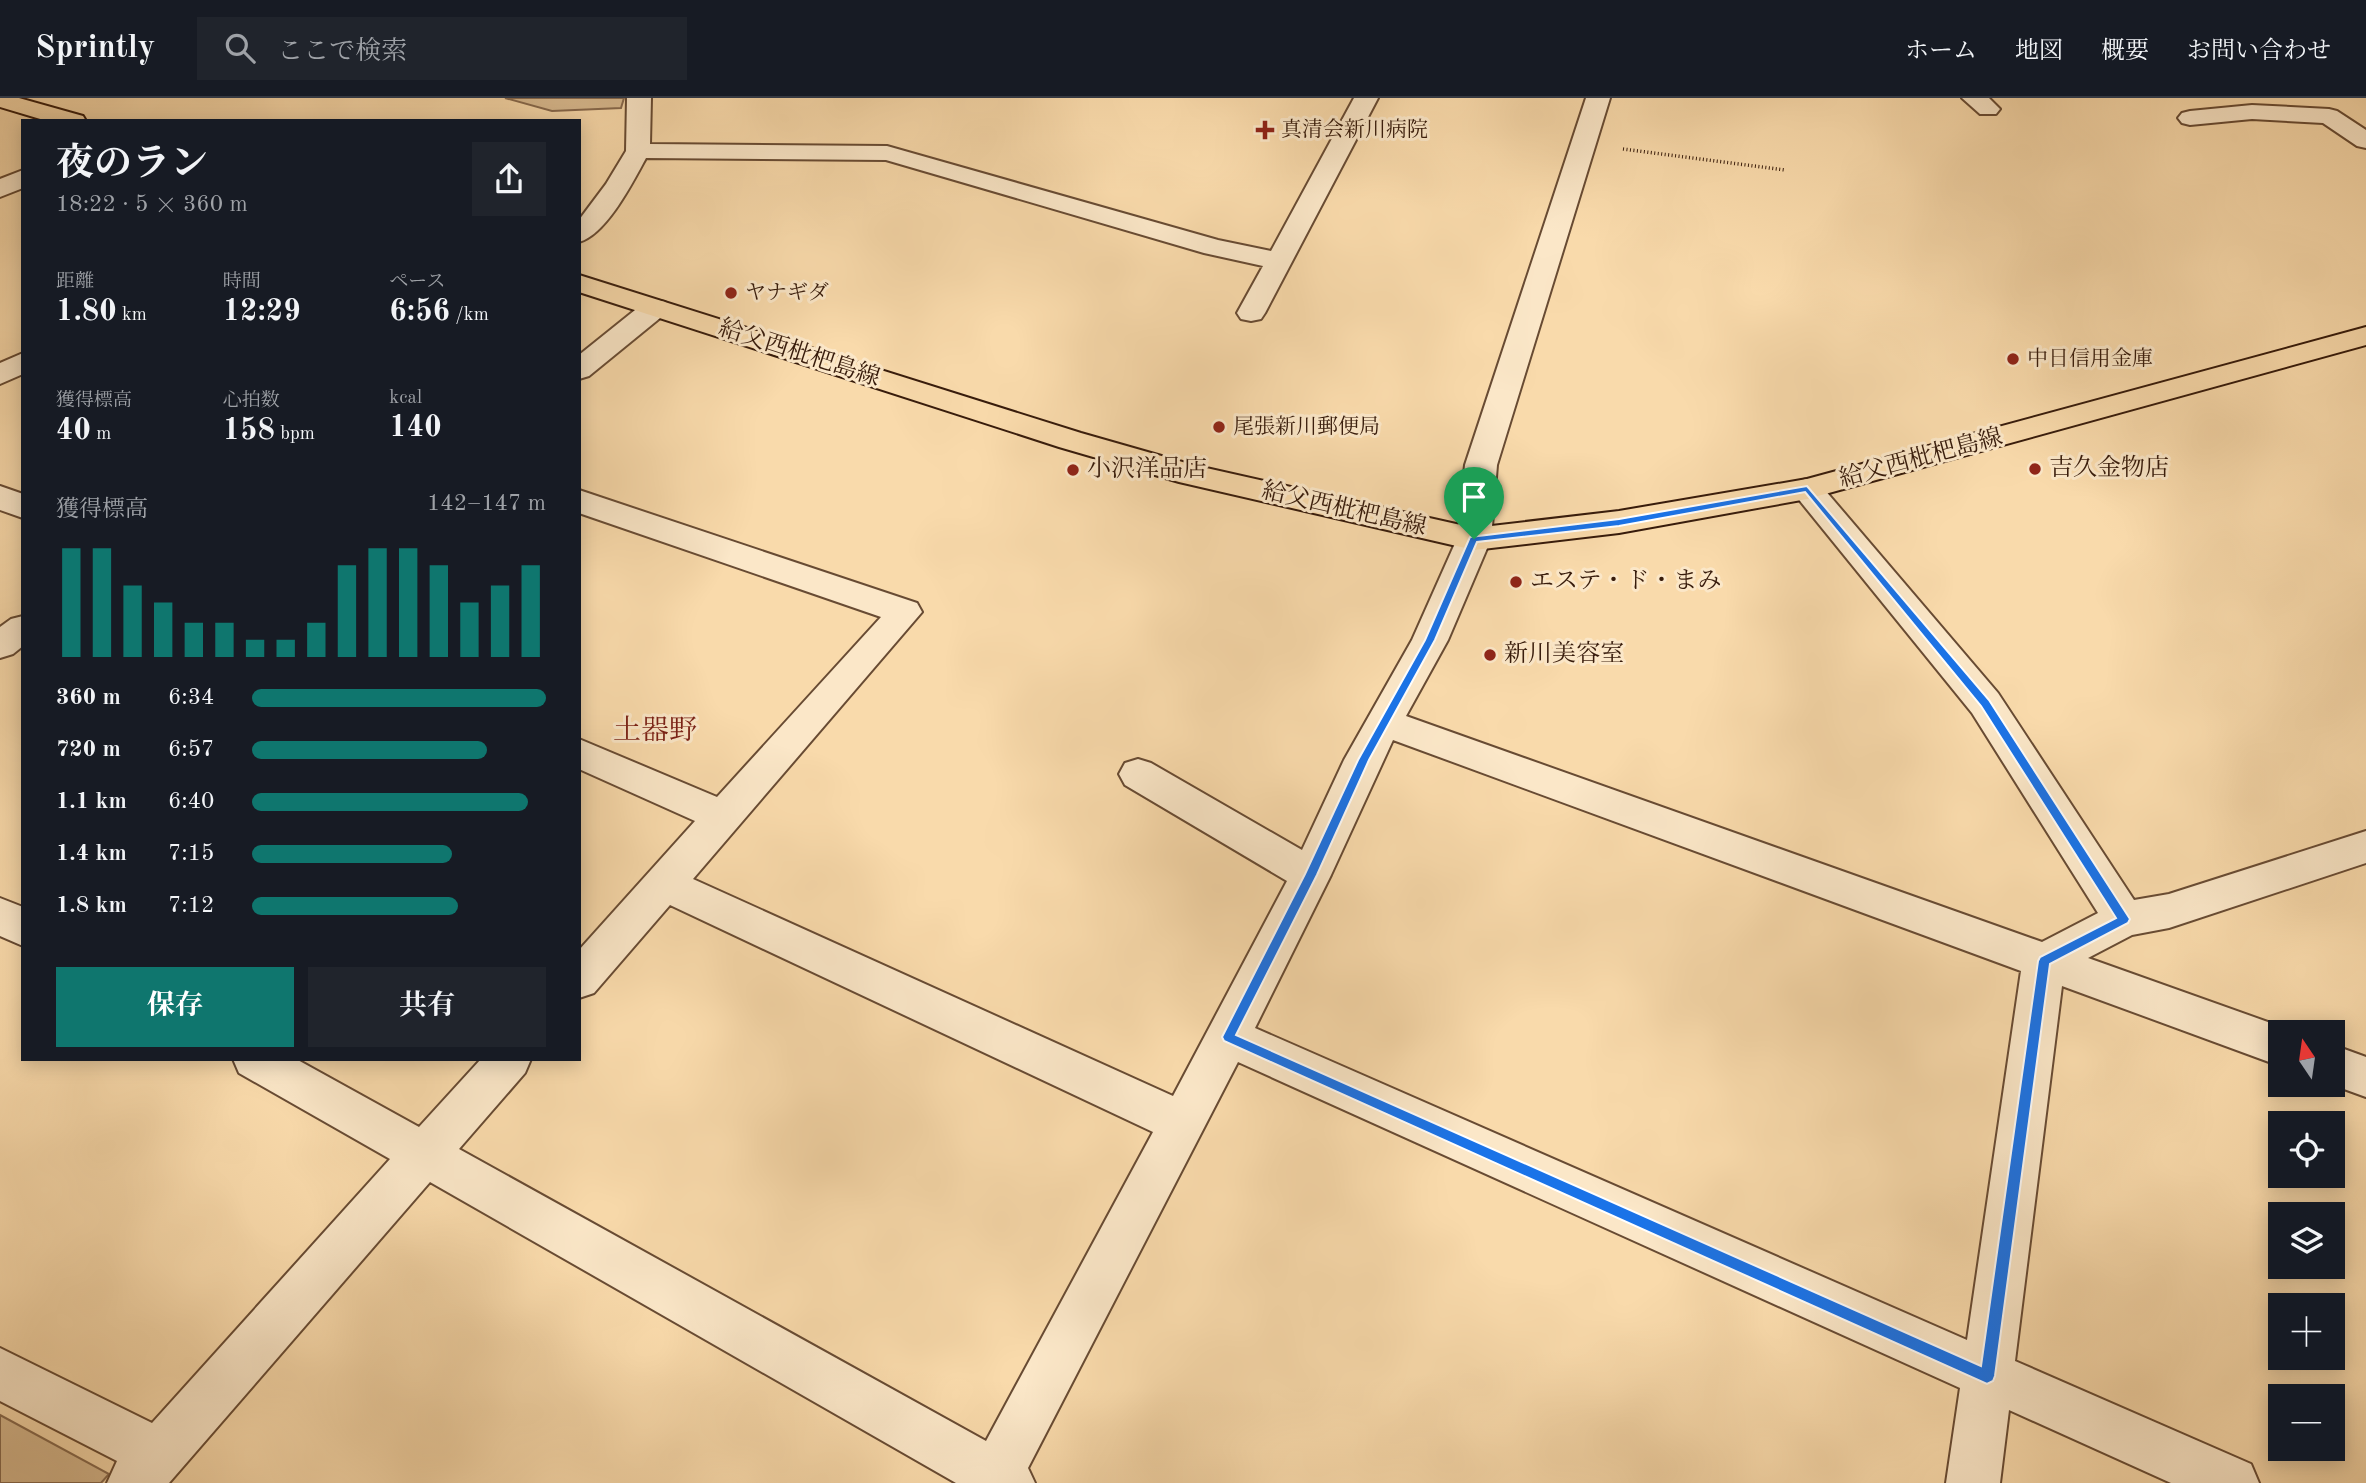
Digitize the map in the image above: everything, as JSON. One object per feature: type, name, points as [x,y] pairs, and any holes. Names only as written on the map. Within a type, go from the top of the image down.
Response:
[{"type":"main road","points":[[0,100],[67,119]]},
{"type":"main road","name":"給父西枇杷島線","points":[[581,284],[1056,436],[1190,475],[1474,539],[1619,522],[1807,489],[1949,453],[2366,336]]},
{"type":"street","points":[[581,233],[618,186],[638,152],[639,98]]},
{"type":"street","points":[[1251,313],[1366,98]]},
{"type":"street","points":[[259,1061],[999,1481],[1311,875],[1363,760],[1430,640],[1474,539],[1481,465],[1598,98]]},
{"type":"street","points":[[2190,118],[2252,112],[2329,116],[2365,139]]},
{"type":"street","points":[[638,152],[887,153],[1213,247],[1279,261]]},
{"type":"street","points":[[0,189],[21,179]]},
{"type":"street","points":[[581,368],[655,308]]},
{"type":"street","points":[[0,375],[21,363]]},
{"type":"street","points":[[1807,489],[1985,703],[2124,919]]},
{"type":"street","points":[[581,502],[905,612],[581,978]]},
{"type":"street","points":[[0,645],[21,629]]},
{"type":"street","points":[[1383,722],[2268,1042]]},
{"type":"street","points":[[581,754],[724,817]]},
{"type":"street","points":[[1138,774],[1311,875]]},
{"type":"street","points":[[2044,961],[2124,919],[2169,911],[2366,847]]},
{"type":"street","points":[[664,884],[1183,1123]]},
{"type":"street","points":[[0,915],[21,927]]},
{"type":"street","points":[[1973,1483],[2044,961]]},
{"type":"street","points":[[1228,1037],[2232,1483]]},
{"type":"street","points":[[0,1374],[146,1468],[507,1061]]},
{"type":"street","points":[[2345,1069],[2366,1077]]},
{"type":"path","points":[[1585,143],[1709,162],[1785,170]]},
{"type":"shaded area","points":[[505,98],[624,98],[621,108],[552,111]]},
{"type":"shaded area","points":[[0,1415],[109,1474],[101,1483],[0,1483]]},
{"type":"place","name":"真清会新川病院","points":[[1265,130]]},
{"type":"place","name":"ヤナギダ","points":[[731,293]]},
{"type":"place","name":"中日信用金庫","points":[[2013,359]]},
{"type":"place","name":"尾張新川郵便局","points":[[1219,427]]},
{"type":"place","name":"吉久金物店","points":[[2035,469]]},
{"type":"place","name":"小沢洋品店","points":[[1073,470]]},
{"type":"place","name":"エステ・ド・まみ","points":[[1516,582]]},
{"type":"place","name":"新川美容室","points":[[1490,655]]},
{"type":"district","name":"土器野","points":[[655,732]]},
{"type":"route","points":[[1807,489],[1985,703],[2124,919],[2044,961],[1987,1376],[1228,1037],[1311,875],[1363,760],[1430,640],[1474,539],[1619,522],[1807,489]]}]
